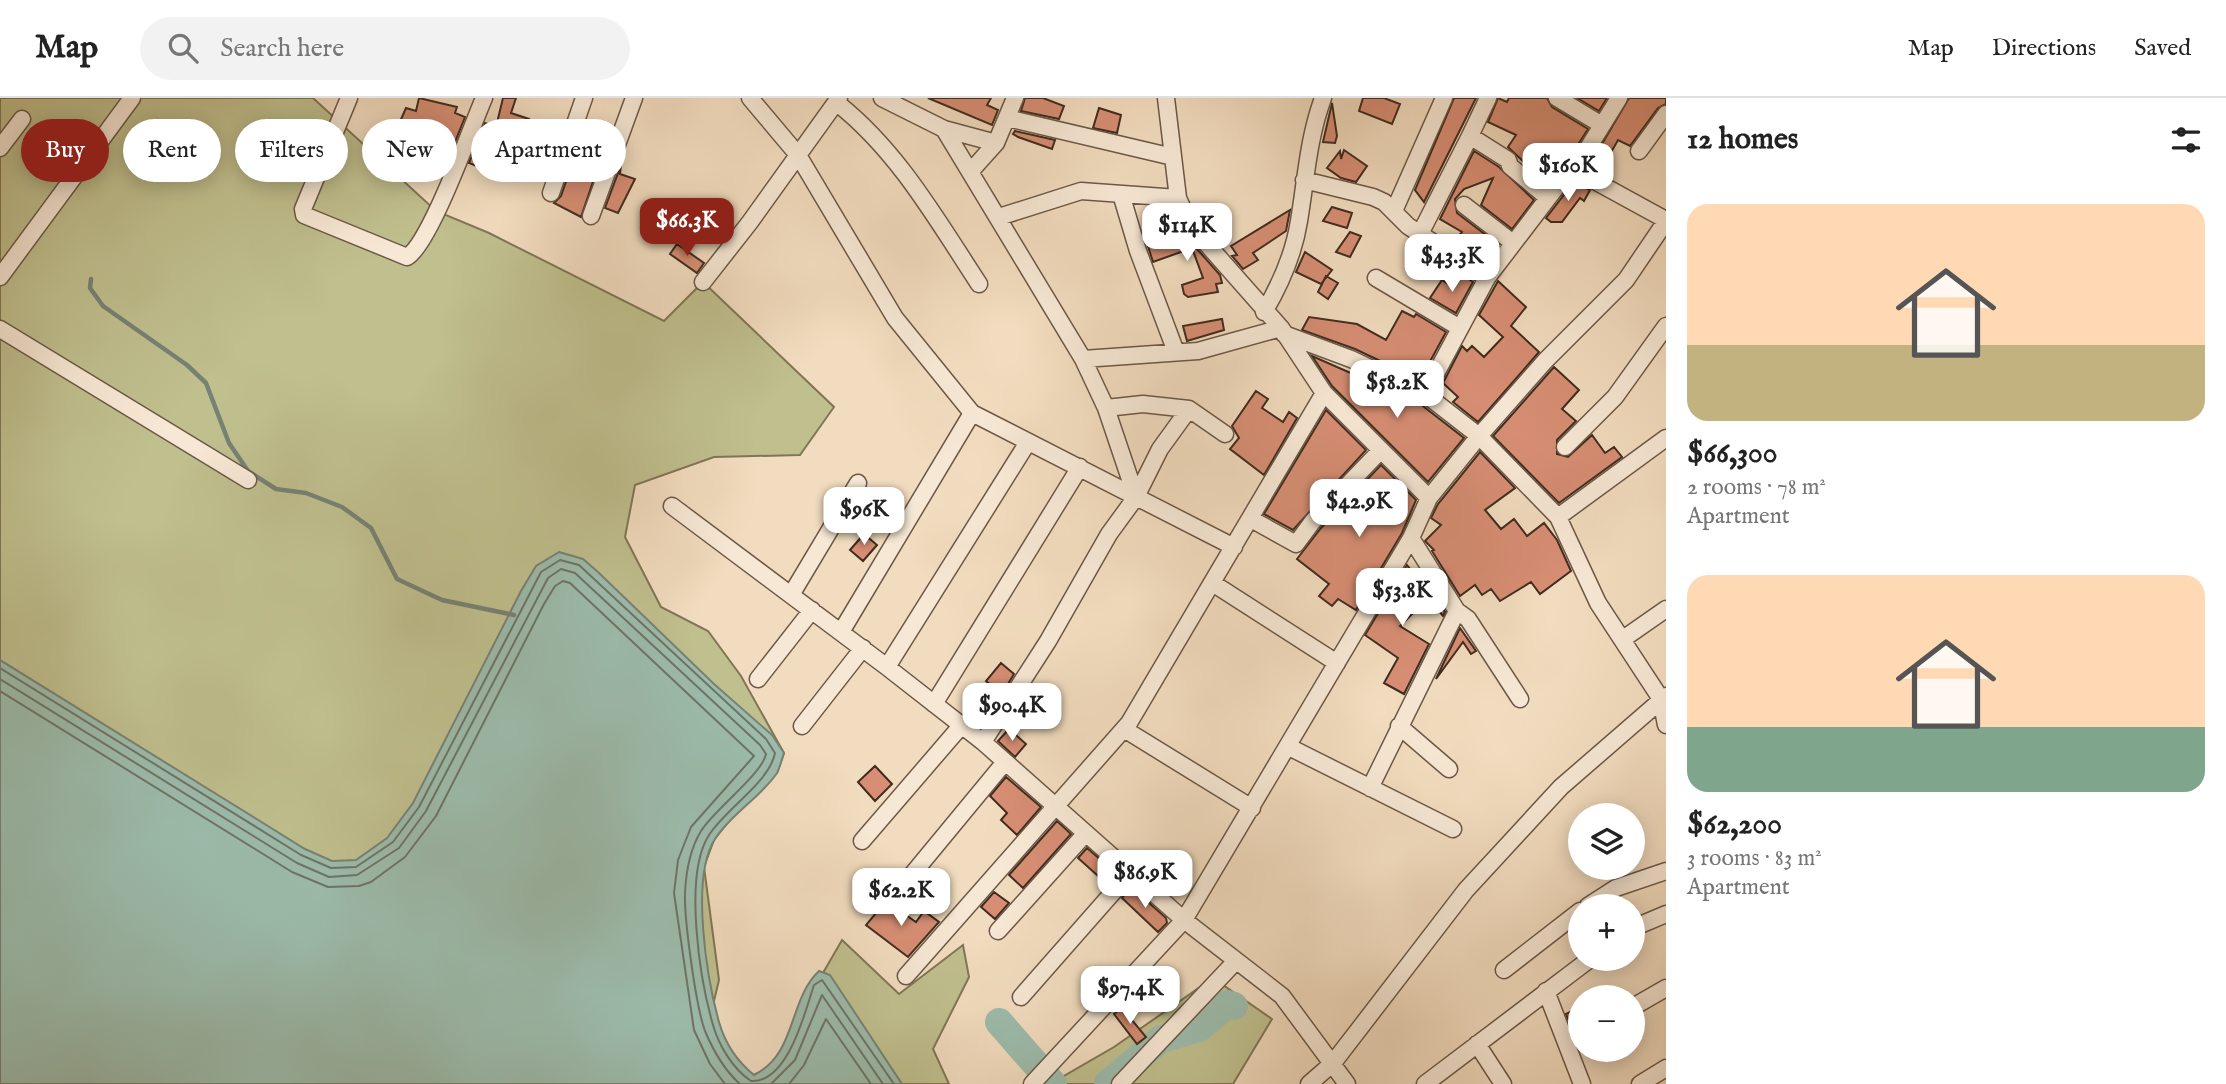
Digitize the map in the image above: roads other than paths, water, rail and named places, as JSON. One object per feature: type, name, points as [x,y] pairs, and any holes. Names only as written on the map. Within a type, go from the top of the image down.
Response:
[{"type":"street","points":[[0,277],[131,98]]},
{"type":"street","points":[[349,98],[303,209],[304,215],[407,257],[415,252],[436,211],[484,98]]},
{"type":"street","points":[[551,193],[584,98]]},
{"type":"street","points":[[591,216],[634,98]]},
{"type":"street","points":[[750,98],[766,105],[895,318],[972,413],[1234,547]]},
{"type":"street","points":[[881,98],[944,129],[996,143]]},
{"type":"street","points":[[971,172],[996,143],[1016,98]]},
{"type":"street","points":[[1166,98],[1178,198],[1190,225],[1282,331],[1324,393],[1429,498]]},
{"type":"street","points":[[1264,312],[1284,272],[1299,223],[1306,158],[1323,98]]},
{"type":"street","points":[[1394,211],[1444,98]]},
{"type":"street","points":[[1420,234],[1488,98]]},
{"type":"street","points":[[1557,98],[1602,125]]},
{"type":"street","points":[[1425,394],[1487,278],[1547,197],[1580,161],[1619,98]]},
{"type":"street","points":[[703,282],[838,101],[918,190],[979,284]]},
{"type":"street","points":[[1639,151],[1666,114]]},
{"type":"street","points":[[1007,118],[1173,157]]},
{"type":"street","points":[[0,148],[21,120]]},
{"type":"street","points":[[944,129],[1083,359],[1105,408],[1136,497]]},
{"type":"street","points":[[1470,136],[1508,160],[1510,166],[1547,197]]},
{"type":"street","points":[[1032,1084],[1184,920],[1411,538],[1429,498],[1545,361],[1626,280],[1666,220],[1571,168]]},
{"type":"street","points":[[1304,180],[1373,197],[1420,234],[1487,278]]},
{"type":"street","points":[[999,217],[1081,191],[1178,198]]},
{"type":"street","points":[[1121,194],[1138,251],[1176,352]]},
{"type":"street","points":[[1464,205],[1513,243]]},
{"type":"street","points":[[1377,278],[1460,328]]},
{"type":"street","points":[[1565,447],[1615,397],[1666,326]]},
{"type":"street","points":[[0,329],[248,480]]},
{"type":"street","points":[[1083,359],[1198,351],[1282,331],[1425,394],[1479,436],[1558,517],[1598,603],[1664,698],[1666,725]]},
{"type":"street","points":[[906,976],[1124,729],[1214,584],[1324,393]]},
{"type":"street","points":[[1105,408],[1143,404],[1189,409],[1225,434]]},
{"type":"street","points":[[983,742],[1048,640],[1109,534],[1136,497],[1160,449],[1189,409]]},
{"type":"street","points":[[841,632],[972,413]]},
{"type":"street","points":[[1558,517],[1666,438]]},
{"type":"street","points":[[887,667],[1028,442]]},
{"type":"street","points":[[1251,519],[1296,544],[1313,521],[1381,450]]},
{"type":"street","points":[[934,704],[1080,467]]},
{"type":"street","points":[[791,595],[858,483]]},
{"type":"street","points":[[672,506],[863,648],[983,742],[1184,920],[1282,996],[1347,1084]]},
{"type":"street","points":[[1411,538],[1457,611],[1468,619],[1520,699]]},
{"type":"street","points":[[1214,584],[1338,663]]},
{"type":"street","points":[[758,679],[812,610]]},
{"type":"street","points":[[1623,639],[1666,610]]},
{"type":"street","points":[[1370,788],[1457,611]]},
{"type":"street","points":[[802,726],[863,648]]},
{"type":"street","points":[[1309,1084],[1332,1063],[1466,890],[1561,786],[1664,698]]},
{"type":"street","points":[[862,841],[961,726]]},
{"type":"street","points":[[1399,726],[1448,769]]},
{"type":"street","points":[[1124,729],[1252,808]]},
{"type":"street","points":[[1289,747],[1453,829]]},
{"type":"street","points":[[910,877],[1005,762]]},
{"type":"street","points":[[999,931],[1086,833]]},
{"type":"street","points":[[1607,894],[1616,888],[1666,871]]},
{"type":"street","points":[[1021,997],[1130,873]]},
{"type":"street","points":[[1645,923],[1666,914]]},
{"type":"street","points":[[1504,970],[1568,920]]},
{"type":"street","points":[[1120,1084],[1235,962]]},
{"type":"street","points":[[1425,1084],[1574,971]]},
{"type":"street","points":[[1645,999],[1666,988]]},
{"type":"street","points":[[1546,991],[1568,1030]]},
{"type":"street","points":[[1477,1044],[1503,1084]]},
{"type":"street","points":[[1578,1062],[1582,1084]]},
{"type":"street","points":[[1640,1084],[1666,1068]]},
{"type":"water","points":[[559,552],[583,559],[598,572],[714,684],[772,735],[784,753],[777,773],[770,782],[715,839],[703,878],[703,929],[710,981],[719,1022],[733,1052],[754,1075],[768,1066],[785,1041],[802,997],[819,971],[830,975],[902,1084],[0,1084],[0,660],[305,849],[332,861],[356,860],[387,838],[413,803],[521,591],[536,566]]},
{"type":"waterway","points":[[91,279],[90,288],[103,306],[187,365],[206,383],[229,443],[248,471],[276,489],[306,493],[342,507],[371,528],[397,579],[442,600],[514,615]]},
{"type":"waterway","points":[[1108,1084],[1161,1039],[1199,1028],[1228,1004],[1234,1006]]},
{"type":"waterway","points":[[999,1022],[1053,1084]]}]
